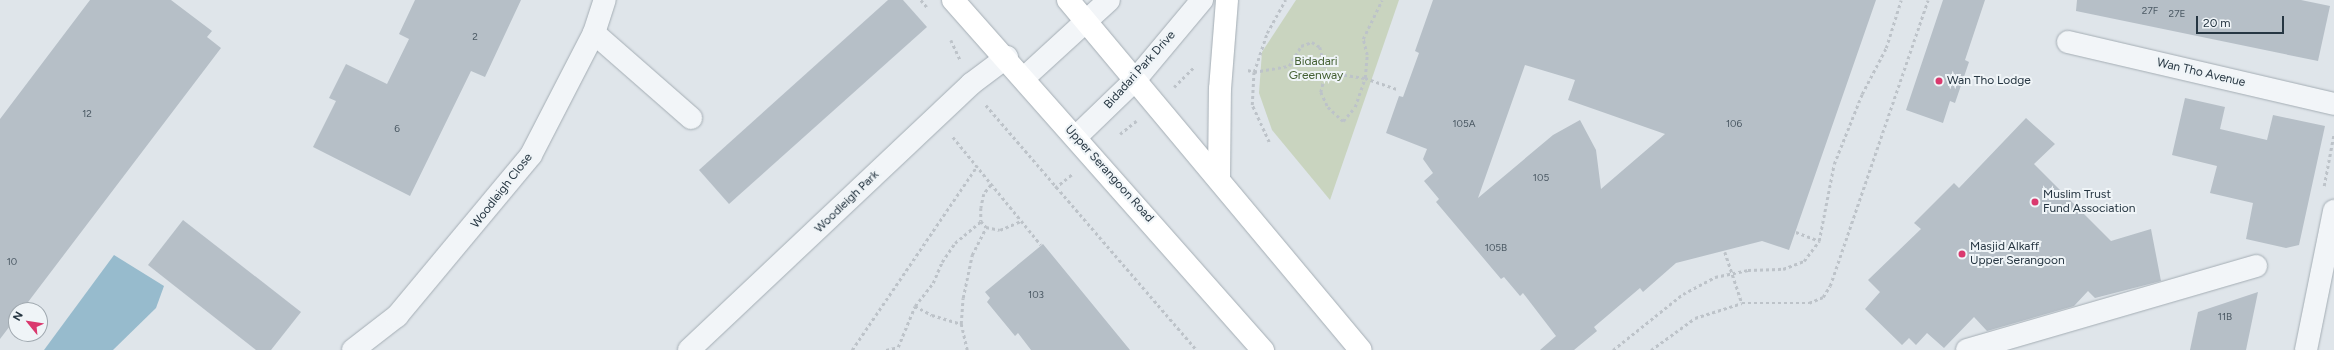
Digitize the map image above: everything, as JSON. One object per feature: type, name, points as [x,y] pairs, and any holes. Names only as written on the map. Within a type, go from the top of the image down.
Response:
[{"type":"main road","name":"Upper Serangoon Road","points":[[953,0],[1007,57],[1092,157],[1263,350]]},
{"type":"main road","points":[[1068,0],[1136,79],[1361,350]]},
{"type":"main road","points":[[1218,179],[1220,89],[1227,0]]},
{"type":"street","name":"Woodleigh Close","points":[[353,350],[397,316],[531,155],[594,33],[605,0]]},
{"type":"street","points":[[1024,78],[1088,22],[1109,0]]},
{"type":"street","name":"Bidadari Park Drive","points":[[1076,138],[1136,79],[1202,0]]},
{"type":"street","points":[[594,33],[691,118]]},
{"type":"street","name":"Wan Tho Avenue","points":[[2068,42],[2334,104]]},
{"type":"street","name":"Woodleigh Park","points":[[690,350],[971,84],[1007,57]]},
{"type":"street","points":[[2306,350],[2334,211]]},
{"type":"street","points":[[1967,350],[2256,266]]},
{"type":"path","points":[[1269,142],[1252,105],[1254,72],[1267,33],[1285,0]]},
{"type":"path","points":[[1254,72],[1289,66],[1301,46],[1312,42],[1320,47],[1326,72],[1321,92],[1328,106],[1343,120],[1355,107],[1364,78],[1367,55],[1363,39],[1382,0]]},
{"type":"path","points":[[1613,350],[1682,294],[1714,277],[1783,269],[1804,261],[1819,241],[1834,164],[1862,94],[1886,48],[1901,0]]},
{"type":"path","points":[[1650,350],[1695,318],[1742,303],[1809,303],[1823,296],[1830,286],[1928,0]]},
{"type":"path","points":[[1056,188],[1156,104],[1200,62]]},
{"type":"path","points":[[1326,72],[1364,78],[1397,89]]},
{"type":"path","points":[[979,109],[985,104],[1197,350]]},
{"type":"path","points":[[950,133],[1040,246]]},
{"type":"path","points":[[852,350],[976,166]]},
{"type":"path","points":[[886,350],[898,347],[914,306],[933,282],[942,262],[955,243],[981,221],[984,194],[991,185]]},
{"type":"path","points":[[981,221],[986,227],[1000,230],[1021,221]]},
{"type":"path","points":[[968,350],[961,324],[972,255],[986,227]]},
{"type":"path","points":[[1796,232],[1819,241]]},
{"type":"path","points":[[1725,252],[1742,303]]},
{"type":"path","points":[[914,306],[932,316],[961,324]]},
{"type":"green space","name":"Bidadari Greenway","points":[[1296,0],[1399,0],[1330,200],[1272,130],[1259,93],[1262,52]]},
{"type":"water","points":[[114,255],[164,286],[156,308],[113,350],[44,350]]},
{"type":"building","points":[[90,0],[171,0],[212,31],[207,37],[221,48],[28,302],[8,302],[8,328],[0,339],[0,119]]},
{"type":"building","points":[[415,0],[521,0],[485,77],[471,71],[410,196],[313,147],[336,101],[329,98],[346,64],[387,84],[409,39],[399,34]]},
{"type":"building","points":[[888,0],[903,0],[927,27],[729,204],[699,170]]},
{"type":"building","points":[[1433,0],[1876,0],[1789,250],[1762,241],[1676,263],[1643,292],[1640,288],[1594,327],[1597,331],[1574,350],[1540,350],[1556,336],[1523,293],[1520,296],[1504,277],[1501,279],[1436,202],[1439,199],[1424,181],[1433,173],[1423,159],[1427,149],[1386,133],[1399,96],[1403,97],[1419,53],[1415,51]],"holes":[[[1525,65],[1575,80],[1568,100],[1665,134],[1601,189],[1596,150],[1580,120],[1553,135],[1478,198]]]},
{"type":"building","name":"Wan Tho Lodge","points":[[1943,0],[1985,0],[1965,60],[1969,62],[1955,103],[1950,101],[1943,123],[1906,110]]},
{"type":"building","points":[[2077,0],[2301,0],[2330,6],[2318,61],[2076,11]]},
{"type":"building","points":[[2185,98],[2225,107],[2220,129],[2267,140],[2273,115],[2325,126],[2299,245],[2286,248],[2246,239],[2253,203],[2210,193],[2217,166],[2172,155]]},
{"type":"building","points":[[2026,118],[2055,144],[2034,164],[2111,241],[2151,229],[2161,281],[2095,298],[2088,291],[2074,306],[1987,331],[1974,317],[1944,348],[1927,333],[1916,345],[1909,338],[1902,345],[1865,309],[1880,292],[1868,280],[1921,229],[1914,223],[1954,183],[1959,188]]},
{"type":"building","points":[[183,220],[301,312],[271,350],[256,350],[148,265]]},
{"type":"building","points":[[1043,244],[1130,350],[1031,350],[1018,333],[1015,336],[987,302],[990,298],[985,292]]},
{"type":"building","points":[[2258,292],[2246,350],[2190,350],[2198,312]]},
{"type":"place","name":"Wan Tho Lodge","points":[[1939,81]]},
{"type":"place","name":"Muslim Trust Fund Association","points":[[2035,202]]},
{"type":"place","name":"Masjid Alkaff Upper Serangoon","points":[[1962,254]]}]
